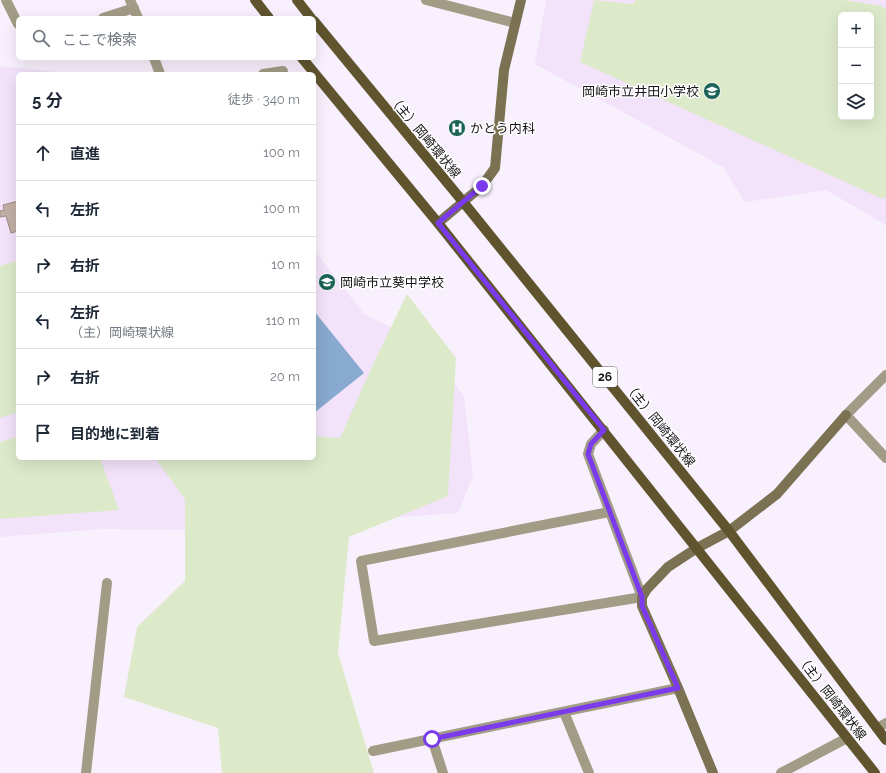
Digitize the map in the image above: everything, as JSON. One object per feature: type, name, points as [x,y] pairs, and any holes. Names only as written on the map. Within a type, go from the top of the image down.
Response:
[{"type":"main road","points":[[255,0],[268,16]]},
{"type":"main road","points":[[296,0],[309,16]]},
{"type":"main road","name":"（主）岡崎環状線","points":[[316,23],[464,203],[729,530],[881,726],[886,740]]},
{"type":"main road","name":"（主）岡崎環状線","points":[[304,60],[314,72]]},
{"type":"main road","name":"（主）岡崎環状線","points":[[316,75],[438,223],[604,430],[875,773]]},
{"type":"street","points":[[6,0],[16,20]]},
{"type":"street","points":[[426,0],[515,23]]},
{"type":"street","points":[[438,223],[464,203],[482,186],[495,168],[504,70],[520,0]]},
{"type":"street","points":[[107,16],[132,4],[137,16]]},
{"type":"street","points":[[155,60],[159,72]]},
{"type":"street","points":[[276,72],[283,71]]},
{"type":"street","points":[[609,512],[362,561],[374,641],[642,597],[647,589],[668,567],[696,548],[729,530],[777,494],[846,415],[886,375]]},
{"type":"street","points":[[846,415],[886,458]]},
{"type":"street","points":[[604,430],[591,444],[588,454],[642,597],[642,606],[713,773]]},
{"type":"street","points":[[86,773],[107,583]]},
{"type":"street","points":[[372,751],[678,688]]},
{"type":"street","points":[[564,712],[590,773]]},
{"type":"street","points":[[781,773],[847,738]]},
{"type":"street","points":[[432,739],[443,773]]},
{"type":"shaded area","name":"岡崎市立井田小学校","points":[[546,0],[886,0],[886,225],[826,190],[745,202],[723,167],[535,64]]},
{"type":"shaded area","name":"岡崎市立葵中学校","points":[[0,66],[56,72],[16,72],[16,460],[316,460],[316,253],[364,314],[428,346],[464,396],[473,476],[458,513],[212,530],[102,529],[0,537]]},
{"type":"green space","name":"岡崎市立井田小学校","points":[[594,0],[632,4],[636,0],[846,0],[882,6],[886,10],[886,196],[883,199],[580,62]]},
{"type":"green space","points":[[16,261],[16,413],[0,418],[0,266]]},
{"type":"green space","points":[[407,294],[456,358],[448,496],[349,537],[338,653],[374,773],[222,773],[218,728],[124,697],[137,627],[185,581],[185,499],[156,460],[316,460],[316,436],[340,438]]},
{"type":"green space","points":[[16,437],[16,460],[101,460],[119,510],[0,519],[0,442]]},
{"type":"water","points":[[316,313],[364,373],[316,411]]},
{"type":"building","points":[[16,202],[16,232],[11,233],[6,216],[0,217],[0,211],[4,210],[3,205]]},
{"type":"place","name":"岡崎市立井田小学校","points":[[712,91]]},
{"type":"place","name":"かとう内科","points":[[457,128]]},
{"type":"place","name":"岡崎市立葵中学校","points":[[327,282]]},
{"type":"route","points":[[432,739],[678,688],[642,606],[642,597],[588,454],[591,444],[604,430],[438,223],[464,203],[482,186]]}]
